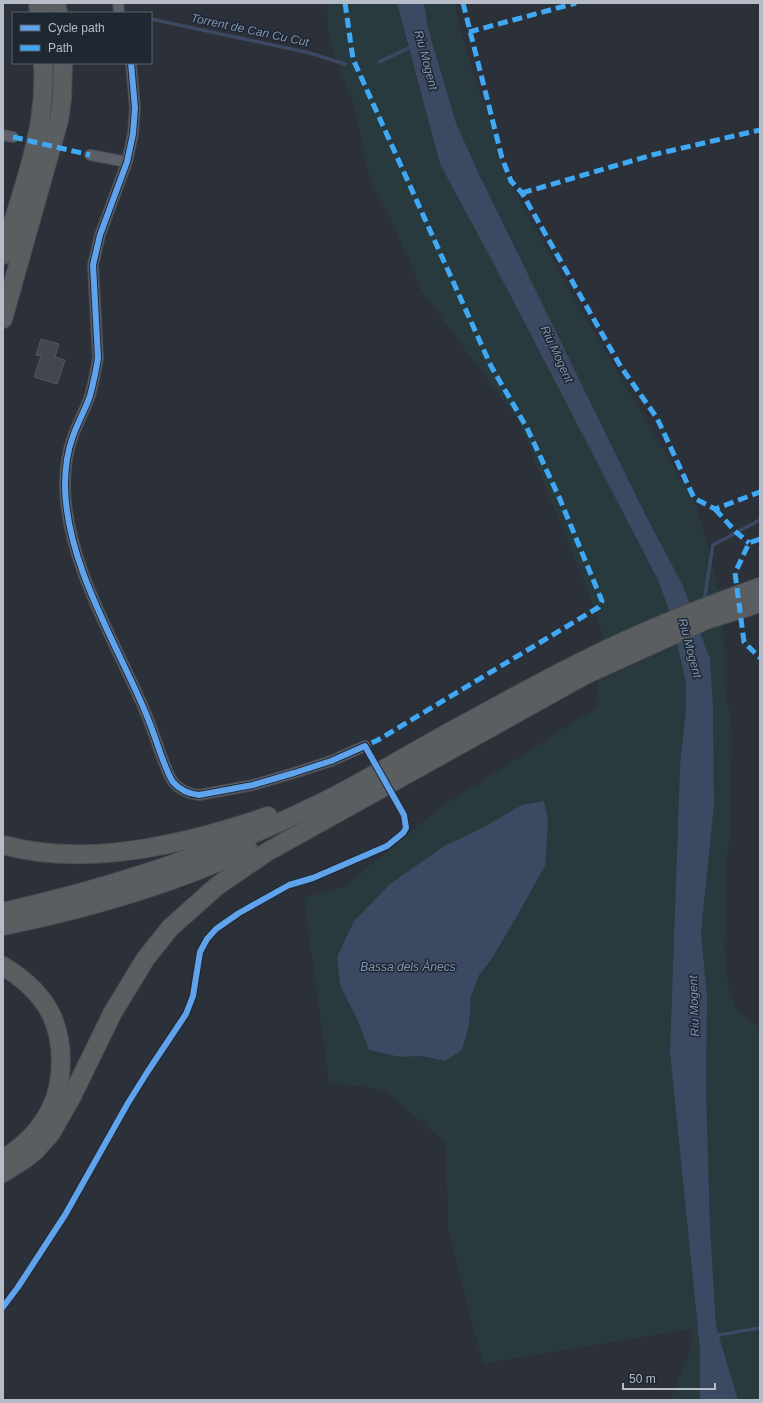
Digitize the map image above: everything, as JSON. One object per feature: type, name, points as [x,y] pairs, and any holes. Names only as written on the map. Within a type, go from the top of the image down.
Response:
[{"type":"highway","points":[[3,255],[39,127],[43,99],[43,64]]},
{"type":"highway","points":[[3,319],[59,120],[62,99],[63,64]]},
{"type":"highway","points":[[3,1173],[36,1151],[51,1133],[71,1098],[116,1007],[146,958],[170,928],[199,901],[238,870],[370,786],[457,727],[586,667],[673,620],[722,600],[760,587]]},
{"type":"highway","points":[[586,667],[706,620],[760,603]]},
{"type":"highway","points":[[3,845],[26,851],[73,854],[110,853],[181,842],[257,821],[370,786]]},
{"type":"highway","points":[[3,912],[115,884],[162,869],[272,827],[323,803],[370,786]]},
{"type":"highway","points":[[3,926],[76,909],[166,881],[246,851],[370,786]]},
{"type":"highway","points":[[3,966],[21,978],[39,996],[47,1007],[56,1028],[60,1052],[59,1081],[51,1108],[42,1123],[23,1145],[3,1159]]},
{"type":"street","points":[[131,64],[135,108],[133,134],[127,162],[100,235],[93,265],[98,358],[89,398],[73,436],[66,463],[65,488],[68,517],[84,575],[120,659],[144,708],[169,776],[179,788],[193,795],[199,795],[253,785],[330,761],[366,746]]},
{"type":"street","points":[[90,155],[127,162]]},
{"type":"shaded area","points":[[327,3],[397,3],[440,164],[505,285],[657,578],[670,612],[686,683],[686,708],[680,766],[670,1052],[700,1350],[700,1400],[670,1400],[690,1352],[692,1332],[690,1329],[483,1364],[448,1228],[446,1143],[384,1090],[329,1082],[304,898],[346,886],[438,809],[596,708],[602,632],[588,591],[519,422],[421,290],[392,221],[377,194],[367,168],[355,108],[332,48],[328,31]],"holes":[[[484,827],[545,866],[491,960],[479,975],[471,996],[469,1025],[445,1061],[421,1056],[400,1057],[369,1050],[357,1019],[354,921],[390,884],[444,846]]]},
{"type":"shaded area","points":[[424,3],[455,3],[459,28],[508,179],[568,288],[696,505],[718,585],[724,639],[725,688],[731,720],[732,752],[729,791],[731,814],[727,856],[724,946],[728,986],[736,1008],[746,1018],[760,1028],[760,1400],[738,1400],[716,1326],[710,1228],[706,1087],[707,997],[701,932],[714,805],[713,707],[710,659],[683,586],[643,510],[478,172],[456,123],[428,28]]},
{"type":"water","name":"Riu Mogent","points":[[397,3],[424,3],[428,28],[456,123],[478,172],[643,510],[683,586],[710,659],[713,707],[714,805],[701,932],[707,997],[706,1087],[710,1228],[716,1326],[738,1400],[700,1400],[700,1350],[670,1052],[680,766],[686,708],[686,683],[670,612],[657,578],[505,285],[440,164]]},
{"type":"water","name":"Bassa dels Ànecs","points":[[544,801],[548,820],[545,866],[491,960],[479,975],[471,996],[469,1025],[462,1050],[445,1061],[421,1056],[400,1057],[369,1050],[357,1019],[340,985],[337,957],[354,921],[390,884],[444,846],[484,827],[522,805]]},
{"type":"building","points":[[41,339],[59,344],[55,357],[65,360],[57,384],[34,377],[41,356],[36,355]]},
{"type":"waterway","name":"Torrent de Can Cu Cut","points":[[152,19],[310,53],[345,64]]},
{"type":"waterway","name":"Torrent de Can Cu Cut","points":[[379,62],[413,46]]},
{"type":"waterway","points":[[704,601],[713,545],[760,520]]},
{"type":"waterway","points":[[714,1337],[760,1328]]},
{"type":"marked path","points":[[345,3],[353,59],[491,366],[527,428],[559,497],[602,601],[599,607],[378,740],[365,746],[367,749]]},
{"type":"marked path","points":[[463,3],[502,158],[511,181],[522,193],[621,367],[657,418],[694,498],[715,509],[760,492]]},
{"type":"marked path","points":[[469,32],[576,3]]},
{"type":"marked path","points":[[522,193],[652,155],[760,130]]},
{"type":"marked path","points":[[13,137],[90,155]]},
{"type":"marked path","points":[[715,509],[736,532],[749,543]]},
{"type":"marked path","points":[[760,539],[749,543],[735,573],[744,642],[760,658]]},
{"type":"cycle path","points":[[3,1307],[18,1287],[65,1215],[128,1103],[186,1014],[193,996],[200,952],[207,939],[216,929],[239,913],[289,885],[313,878],[387,846],[403,833],[406,828],[404,815],[365,746],[331,761],[253,785],[199,795],[188,793],[179,787],[173,782],[167,771],[144,709],[94,600],[83,572],[67,515],[65,486],[66,466],[71,442],[90,396],[98,358],[93,265],[100,235],[127,162],[133,134],[135,108],[131,64]]}]
